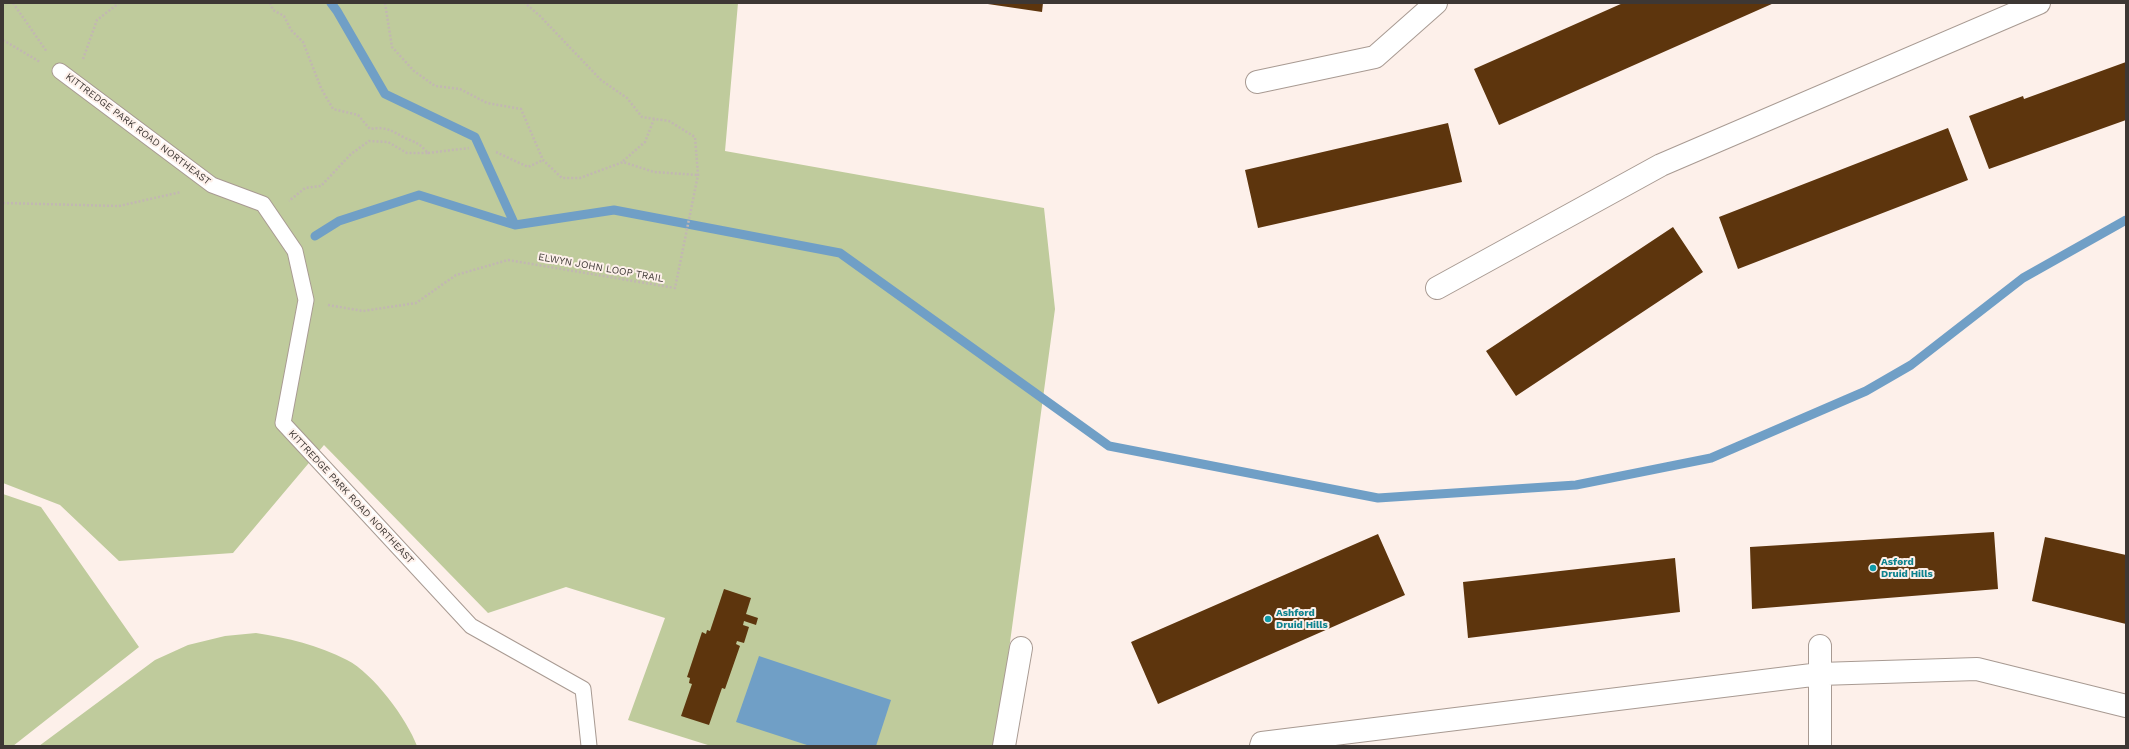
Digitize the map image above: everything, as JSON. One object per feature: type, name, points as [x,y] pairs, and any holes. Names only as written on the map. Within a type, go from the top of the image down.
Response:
[{"type":"street","points":[[1257,82],[1375,57],[1436,3]]},
{"type":"street","points":[[1437,288],[1661,165],[2039,3]]},
{"type":"street","points":[[1820,646],[1820,746]]},
{"type":"street","points":[[1004,746],[1022,648]]},
{"type":"street","points":[[1261,746],[1262,743],[1820,674],[1977,670],[2126,706]]},
{"type":"lane","name":"KITTREDGE PARK ROAD NORTHEAST","points":[[60,71],[212,185],[263,204],[295,251],[306,300],[283,423],[471,626],[582,689],[589,746]]},
{"type":"path","points":[[13,3],[60,71]]},
{"type":"path","points":[[75,83],[97,20],[119,3]]},
{"type":"path","points":[[270,3],[273,10],[284,16],[291,30],[303,42],[321,88],[333,109],[358,115],[370,129],[379,127],[395,131],[405,138],[419,142],[428,153]]},
{"type":"path","points":[[385,3],[392,47],[414,71],[435,86],[460,89],[487,103],[522,109],[543,160],[562,178],[580,178],[623,162],[645,142],[654,119]]},
{"type":"path","name":"ELWYN JOHN LOOP TRAIL","points":[[306,300],[363,311],[416,303],[456,274],[508,260],[675,288],[698,175],[695,137],[669,121],[642,117],[627,98],[601,80],[540,16],[525,3]]},
{"type":"path","points":[[3,40],[29,57],[60,71]]},
{"type":"path","points":[[263,204],[290,201],[305,188],[321,186],[351,154],[370,141],[388,142],[407,153],[428,153],[470,148]]},
{"type":"path","points":[[496,152],[528,167],[543,160]]},
{"type":"path","points":[[623,162],[654,172],[698,175]]},
{"type":"path","points":[[3,203],[119,206],[212,185]]},
{"type":"green space","points":[[3,3],[738,3],[725,151],[1044,208],[1055,309],[996,746],[711,746],[628,720],[665,618],[566,587],[488,613],[324,445],[233,553],[119,561],[60,505],[3,483]]},
{"type":"green space","points":[[3,494],[41,507],[139,647],[13,746],[3,746]]},
{"type":"green space","points":[[256,633],[280,637],[314,646],[347,660],[357,666],[378,686],[397,710],[406,723],[417,746],[39,746],[155,660],[188,645],[225,636]]},
{"type":"water","points":[[759,656],[891,700],[876,746],[810,746],[736,722]]},
{"type":"building","points":[[981,3],[1043,3],[1042,12]]},
{"type":"building","points":[[1623,3],[1774,3],[1499,125],[1474,69]]},
{"type":"building","points":[[2126,62],[2126,120],[1989,169],[1969,116],[2023,96],[2024,99]]},
{"type":"building","points":[[1448,123],[1462,182],[1258,228],[1245,170]]},
{"type":"building","points":[[1948,128],[1968,180],[1738,269],[1719,217]]},
{"type":"building","points":[[1673,227],[1703,272],[1516,396],[1486,351]]},
{"type":"building","name":"Asford Druid Hills","points":[[1994,532],[1998,589],[1752,609],[1750,547]]},
{"type":"building","name":"Ashford Druid Hills","points":[[1378,534],[1405,595],[1158,704],[1131,642]]},
{"type":"building","points":[[2045,537],[2126,555],[2126,624],[2032,601]]},
{"type":"building","points":[[1675,558],[1680,612],[1468,638],[1463,582]]},
{"type":"building","points":[[724,589],[751,598],[746,614],[758,618],[756,625],[744,621],[743,625],[749,627],[744,643],[737,641],[736,644],[740,646],[725,689],[722,688],[709,725],[681,716],[692,684],[689,683],[690,678],[687,677],[702,632],[706,634],[707,630],[710,631]]},
{"type":"waterway","points":[[331,3],[385,94],[475,137],[515,225],[614,210],[840,253],[1109,446],[1378,498],[1576,485],[1711,458],[1866,391],[1911,365],[2023,278],[2126,220]]},
{"type":"waterway","points":[[315,236],[339,221],[419,195],[515,225]]},
{"type":"place","name":"Asford Druid Hills","points":[[1873,568]]},
{"type":"place","name":"Ashford Druid Hills","points":[[1268,619]]}]
